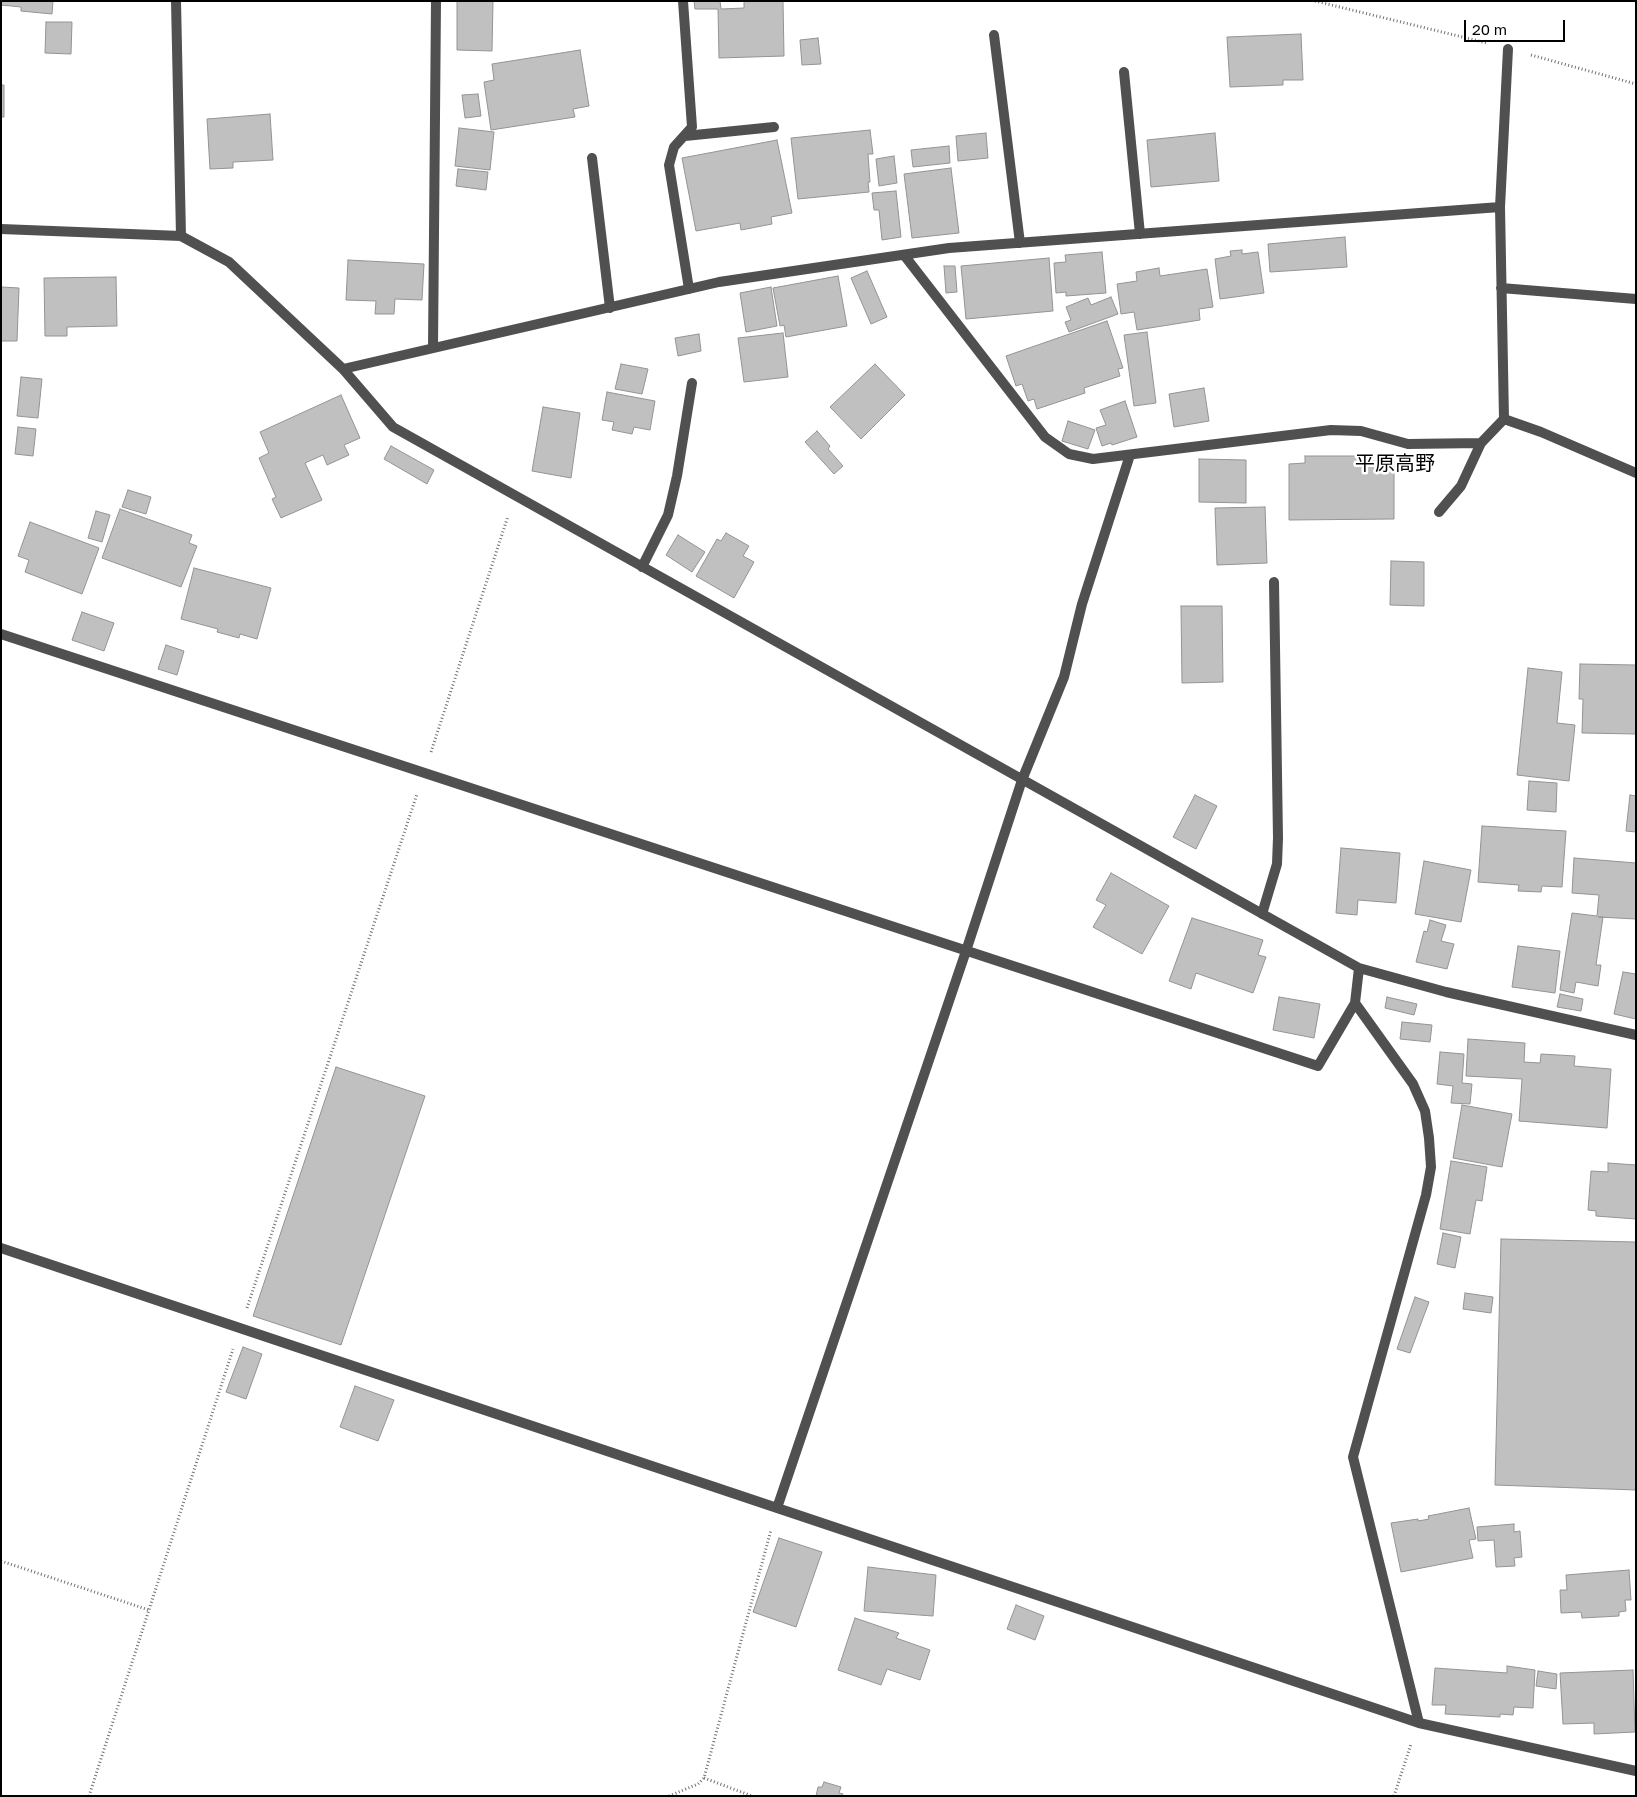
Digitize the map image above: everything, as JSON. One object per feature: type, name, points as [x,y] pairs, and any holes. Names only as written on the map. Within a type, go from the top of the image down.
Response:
[{"type":"street","points":[[176,1],[181,236]]},
{"type":"street","points":[[433,348],[436,1]]},
{"type":"street","points":[[683,1],[692,127],[674,147],[669,165],[689,289]]},
{"type":"street","points":[[994,35],[1020,243]]},
{"type":"street","points":[[1440,512],[1461,486],[1481,443],[1504,419],[1500,207],[1508,49]]},
{"type":"street","points":[[1124,72],[1140,234]]},
{"type":"street","points":[[685,136],[774,127]]},
{"type":"street","points":[[592,158],[610,308]]},
{"type":"street","points":[[343,369],[719,282],[949,248],[1500,207]]},
{"type":"street","points":[[1,229],[181,236],[229,262],[343,369],[394,426],[1359,968],[1446,992],[1636,1036]]},
{"type":"street","points":[[904,255],[1045,437],[1069,454],[1093,459],[1331,430],[1361,432],[1408,444],[1481,443]]},
{"type":"street","points":[[1501,288],[1636,299]]},
{"type":"street","points":[[642,567],[668,515],[677,476],[692,383]]},
{"type":"street","points":[[1504,419],[1541,432],[1636,474]]},
{"type":"street","points":[[777,1508],[1022,780],[1064,677],[1082,604],[1130,455]]},
{"type":"street","points":[[1262,914],[1277,864],[1278,838],[1274,582]]},
{"type":"street","points":[[1,634],[1318,1066],[1355,1003],[1359,968]]},
{"type":"street","points":[[1355,1003],[1413,1084],[1425,1111],[1429,1138],[1431,1167],[1426,1195],[1353,1457],[1419,1723]]},
{"type":"street","points":[[1,1248],[1419,1723],[1636,1771]]},
{"type":"path","points":[[1315,1],[1466,36],[1636,84]]},
{"type":"path","points":[[89,1796],[240,1328],[515,495]]},
{"type":"path","points":[[669,1796],[698,1784],[704,1778],[777,1508]]},
{"type":"path","points":[[1,1561],[149,1610]]},
{"type":"path","points":[[1394,1796],[1419,1723]]},
{"type":"path","points":[[704,1778],[752,1796]]},
{"type":"building","points":[[1,1],[53,1],[52,14],[21,11],[21,7],[1,5]]},
{"type":"building","points":[[457,1],[493,1],[492,51],[457,50]]},
{"type":"building","points":[[694,1],[720,1],[721,9],[744,8],[744,1],[783,1],[784,56],[719,58],[718,9],[695,9]]},
{"type":"building","points":[[46,22],[72,22],[71,54],[45,53]]},
{"type":"building","points":[[1301,34],[1303,80],[1283,80],[1283,85],[1230,87],[1227,37]]},
{"type":"building","points":[[818,38],[821,64],[802,65],[800,40]]},
{"type":"building","points":[[580,50],[589,106],[573,109],[575,117],[491,130],[484,82],[494,80],[492,64]]},
{"type":"building","points":[[1,85],[4,85],[4,117],[1,117]]},
{"type":"building","points":[[478,94],[481,116],[465,118],[462,95]]},
{"type":"building","points":[[270,114],[273,160],[233,162],[233,168],[210,169],[207,119]]},
{"type":"building","points":[[459,128],[494,132],[490,170],[455,166]]},
{"type":"building","points":[[870,130],[873,154],[868,154],[869,192],[798,199],[791,138]]},
{"type":"building","points":[[986,133],[988,158],[958,161],[956,136]]},
{"type":"building","points":[[1215,133],[1219,181],[1151,187],[1147,140]]},
{"type":"building","points":[[777,140],[792,213],[771,217],[772,224],[741,230],[740,223],[696,231],[682,158]]},
{"type":"building","points":[[949,146],[950,163],[913,167],[911,150]]},
{"type":"building","points":[[894,156],[897,183],[879,186],[876,159]]},
{"type":"building","points":[[951,168],[959,233],[912,238],[904,174]]},
{"type":"building","points":[[458,169],[488,172],[486,190],[456,186]]},
{"type":"building","points":[[896,191],[901,237],[882,240],[879,210],[874,210],[872,193]]},
{"type":"building","points":[[1345,237],[1347,267],[1270,272],[1268,244]]},
{"type":"building","points":[[1242,250],[1242,254],[1258,252],[1264,293],[1220,299],[1215,259],[1231,256],[1230,251]]},
{"type":"building","points":[[1102,252],[1106,293],[1066,296],[1066,292],[1056,293],[1054,263],[1066,262],[1065,255]]},
{"type":"building","points":[[1049,258],[1053,311],[966,319],[961,266]]},
{"type":"building","points":[[348,260],[424,264],[422,300],[395,299],[394,314],[375,314],[376,301],[346,300]]},
{"type":"building","points":[[944,266],[955,266],[957,292],[946,293]]},
{"type":"building","points":[[1159,268],[1160,276],[1207,269],[1213,307],[1199,309],[1200,320],[1137,330],[1134,312],[1121,314],[1117,284],[1137,281],[1136,272]]},
{"type":"building","points":[[867,271],[887,317],[871,324],[851,278]]},
{"type":"building","points":[[838,276],[847,326],[786,337],[784,325],[780,326],[773,288]]},
{"type":"building","points":[[116,277],[117,326],[67,327],[67,336],[45,336],[44,278]]},
{"type":"building","points":[[1,287],[19,288],[17,341],[1,341]]},
{"type":"building","points":[[771,287],[777,326],[746,332],[740,293]]},
{"type":"building","points":[[1111,297],[1118,314],[1069,332],[1065,322],[1071,320],[1066,307],[1088,298],[1091,305]]},
{"type":"building","points":[[1107,321],[1123,368],[1118,369],[1120,376],[1084,388],[1085,393],[1037,409],[1034,399],[1028,401],[1022,384],[1016,386],[1006,356]]},
{"type":"building","points":[[1147,332],[1156,403],[1134,406],[1124,335]]},
{"type":"building","points":[[783,333],[788,377],[744,382],[738,338]]},
{"type":"building","points":[[699,334],[701,351],[678,356],[675,338]]},
{"type":"building","points":[[621,364],[648,369],[642,394],[615,389]]},
{"type":"building","points":[[875,364],[905,395],[861,439],[830,407]]},
{"type":"building","points":[[21,377],[42,379],[38,418],[17,416]]},
{"type":"building","points":[[1204,388],[1209,421],[1174,427],[1169,394]]},
{"type":"building","points":[[607,392],[655,401],[650,430],[634,427],[632,434],[612,430],[614,422],[602,420]]},
{"type":"building","points":[[341,395],[360,438],[344,445],[349,455],[327,465],[323,455],[305,463],[322,500],[281,518],[272,499],[276,497],[259,458],[269,453],[260,432]]},
{"type":"building","points":[[1125,401],[1137,437],[1112,445],[1111,443],[1102,446],[1096,428],[1106,425],[1100,410]]},
{"type":"building","points":[[543,407],[580,413],[571,478],[532,471]]},
{"type":"building","points":[[1068,421],[1095,430],[1088,449],[1062,441]]},
{"type":"building","points":[[18,427],[36,429],[33,456],[15,454]]},
{"type":"building","points":[[817,431],[830,446],[828,449],[843,466],[834,474],[805,442]]},
{"type":"building","points":[[391,446],[434,470],[427,484],[384,459]]},
{"type":"building","points":[[1305,456],[1364,456],[1365,461],[1394,461],[1394,519],[1289,520],[1289,464],[1305,463]]},
{"type":"building","points":[[1199,459],[1246,460],[1246,503],[1199,502]]},
{"type":"building","points":[[128,490],[151,497],[146,514],[122,507]]},
{"type":"building","points":[[1265,507],[1267,563],[1217,565],[1215,508]]},
{"type":"building","points":[[120,509],[192,535],[189,543],[197,546],[181,587],[102,558]]},
{"type":"building","points":[[96,511],[110,515],[102,542],[88,538]]},
{"type":"building","points":[[30,522],[99,548],[82,594],[25,572],[29,560],[18,556]]},
{"type":"building","points":[[726,533],[749,546],[743,556],[754,562],[734,598],[696,576],[717,539],[721,541]]},
{"type":"building","points":[[678,535],[705,552],[692,572],[666,555]]},
{"type":"building","points":[[1391,561],[1424,562],[1424,606],[1390,605]]},
{"type":"building","points":[[194,568],[271,588],[257,639],[240,634],[239,638],[217,632],[218,629],[181,619]]},
{"type":"building","points":[[1181,606],[1222,606],[1223,682],[1182,683]]},
{"type":"building","points":[[82,612],[114,623],[104,651],[72,640]]},
{"type":"building","points":[[166,645],[184,651],[177,675],[158,669]]},
{"type":"building","points":[[1580,664],[1636,665],[1636,734],[1582,733],[1583,699],[1579,699]]},
{"type":"building","points":[[1528,668],[1562,672],[1557,723],[1575,725],[1569,781],[1517,775]]},
{"type":"building","points":[[1529,781],[1557,783],[1556,812],[1527,810]]},
{"type":"building","points":[[1195,795],[1217,806],[1196,849],[1173,837]]},
{"type":"building","points":[[1630,795],[1636,796],[1636,832],[1626,831]]},
{"type":"building","points":[[1482,826],[1566,831],[1562,887],[1542,886],[1541,892],[1518,891],[1519,885],[1478,882]]},
{"type":"building","points":[[1341,848],[1400,853],[1396,903],[1358,900],[1357,915],[1336,913]]},
{"type":"building","points":[[1574,858],[1636,863],[1636,919],[1603,917],[1596,965],[1601,965],[1598,986],[1576,982],[1574,993],[1560,990],[1572,913],[1597,916],[1599,895],[1572,893]]},
{"type":"building","points":[[1424,861],[1471,870],[1461,922],[1415,914]]},
{"type":"building","points":[[1111,873],[1169,906],[1142,954],[1093,927],[1106,905],[1096,900]]},
{"type":"building","points":[[1192,918],[1263,940],[1258,955],[1266,957],[1253,993],[1196,973],[1191,989],[1169,981]]},
{"type":"building","points":[[1430,920],[1446,925],[1441,941],[1454,944],[1447,969],[1416,962],[1424,931],[1427,932]]},
{"type":"building","points":[[1518,946],[1560,951],[1555,993],[1512,987]]},
{"type":"building","points":[[1623,972],[1636,974],[1636,1019],[1614,1014]]},
{"type":"building","points":[[1560,994],[1583,999],[1581,1011],[1557,1007]]},
{"type":"building","points":[[1279,997],[1320,1004],[1314,1038],[1273,1030]]},
{"type":"building","points":[[1387,997],[1417,1004],[1414,1015],[1385,1008]]},
{"type":"building","points":[[1402,1022],[1432,1025],[1430,1042],[1400,1039]]},
{"type":"building","points":[[1468,1039],[1525,1043],[1524,1062],[1540,1063],[1541,1054],[1575,1056],[1574,1066],[1611,1069],[1607,1128],[1519,1121],[1522,1079],[1466,1076]]},
{"type":"building","points":[[1440,1052],[1464,1054],[1462,1083],[1472,1084],[1470,1104],[1451,1103],[1453,1086],[1437,1084]]},
{"type":"building","points":[[336,1067],[425,1096],[341,1345],[253,1316]]},
{"type":"building","points":[[1462,1105],[1512,1114],[1502,1167],[1453,1158]]},
{"type":"building","points":[[1451,1161],[1487,1167],[1482,1201],[1476,1200],[1470,1234],[1440,1229]]},
{"type":"building","points":[[1608,1163],[1636,1165],[1636,1219],[1596,1216],[1596,1211],[1588,1210],[1591,1171],[1608,1172]]},
{"type":"building","points":[[1443,1233],[1461,1237],[1455,1268],[1437,1264]]},
{"type":"building","points":[[1501,1239],[1636,1242],[1636,1490],[1495,1485]]},
{"type":"building","points":[[1465,1293],[1493,1297],[1491,1313],[1463,1309]]},
{"type":"building","points":[[1415,1297],[1429,1302],[1410,1353],[1397,1349]]},
{"type":"building","points":[[243,1347],[262,1354],[246,1399],[226,1392]]},
{"type":"building","points":[[355,1386],[394,1400],[378,1441],[340,1427]]},
{"type":"building","points":[[1469,1508],[1476,1539],[1469,1540],[1473,1558],[1401,1572],[1391,1523],[1429,1519],[1428,1516]]},
{"type":"building","points":[[1514,1524],[1514,1532],[1520,1531],[1522,1557],[1514,1558],[1515,1566],[1496,1567],[1494,1540],[1478,1541],[1477,1527]]},
{"type":"building","points":[[779,1538],[822,1552],[796,1627],[753,1612]]},
{"type":"building","points":[[868,1567],[936,1575],[933,1616],[864,1611]]},
{"type":"building","points":[[1629,1570],[1631,1600],[1625,1600],[1626,1611],[1619,1612],[1619,1616],[1582,1618],[1581,1612],[1561,1613],[1560,1590],[1567,1590],[1566,1575]]},
{"type":"building","points":[[1016,1605],[1044,1616],[1035,1640],[1007,1629]]},
{"type":"building","points":[[855,1618],[899,1633],[896,1638],[930,1650],[920,1680],[887,1669],[881,1685],[838,1670]]},
{"type":"building","points":[[1507,1666],[1535,1670],[1533,1708],[1514,1707],[1513,1715],[1500,1714],[1500,1717],[1445,1714],[1446,1705],[1432,1705],[1435,1668],[1507,1673]]},
{"type":"building","points":[[1633,1670],[1635,1732],[1594,1734],[1594,1723],[1563,1724],[1560,1673]]},
{"type":"building","points":[[1538,1671],[1557,1674],[1556,1689],[1536,1686]]},
{"type":"building","points":[[824,1782],[841,1787],[839,1793],[843,1794],[842,1796],[816,1796],[818,1787],[822,1787]]},
{"type":"district","name":"平原高野","points":[[1395,464]]}]
